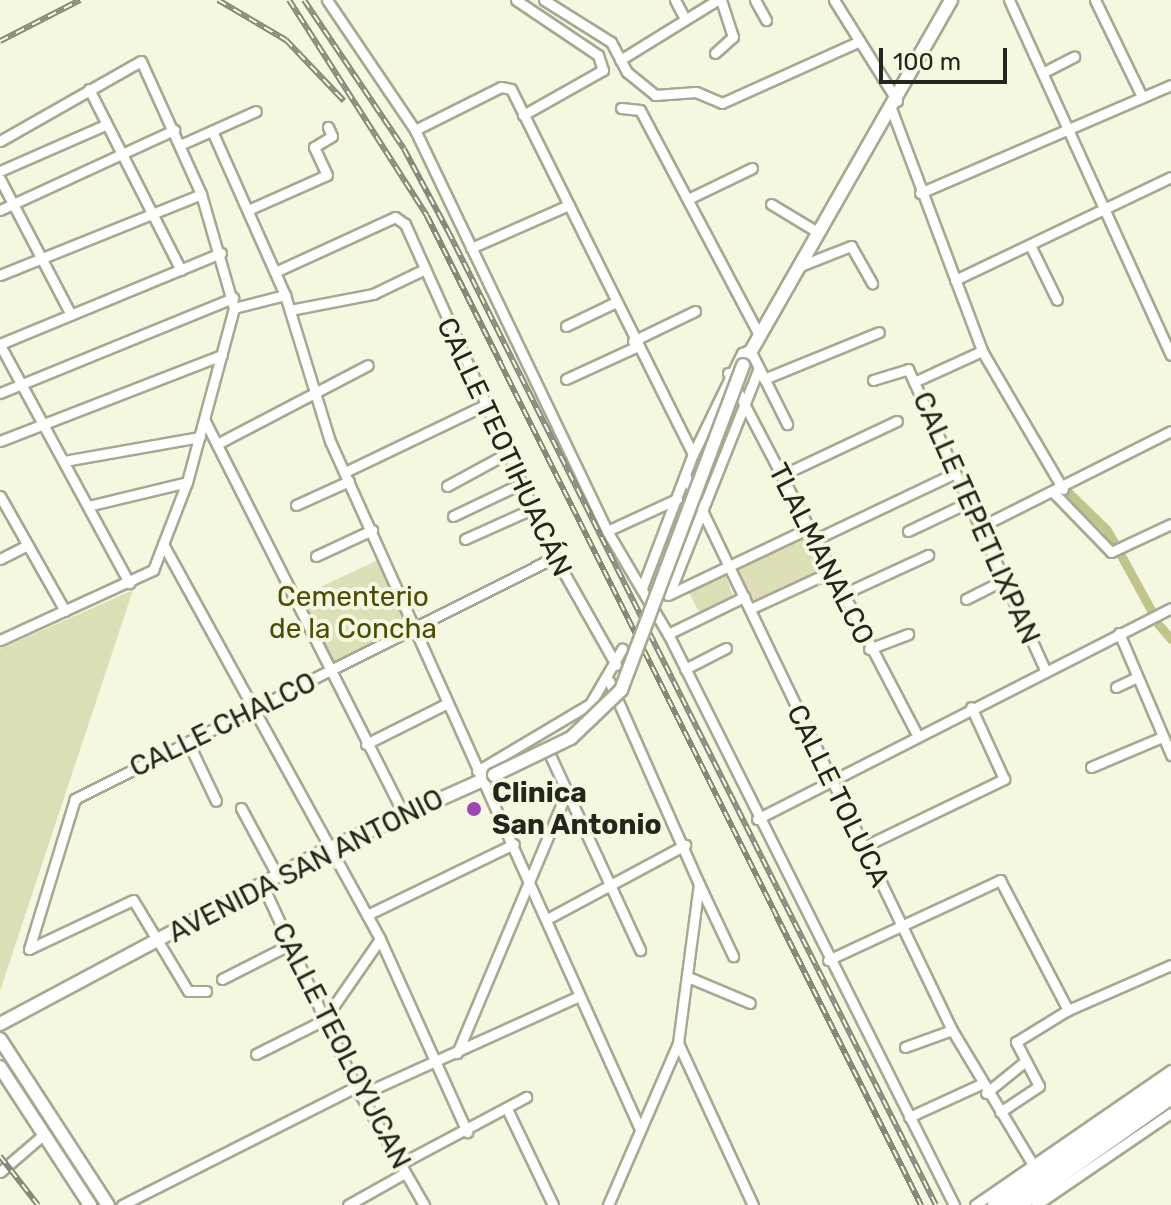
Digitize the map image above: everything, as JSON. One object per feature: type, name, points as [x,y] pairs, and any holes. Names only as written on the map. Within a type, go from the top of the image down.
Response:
[{"type":"highway","points":[[1004,1204],[1171,1081]]},
{"type":"highway","points":[[1004,1204],[1171,1096]]},
{"type":"main road","name":"AVENIDA SAN ANTONIO","points":[[0,1024],[328,849],[594,722],[630,675],[689,495],[758,333],[793,269],[894,106],[951,0]]},
{"type":"main road","points":[[0,1039],[108,1205]]},
{"type":"main road","points":[[0,1067],[90,1205]]},
{"type":"street","points":[[327,0],[415,130],[607,531],[668,634],[776,857],[954,1205]]},
{"type":"street","points":[[516,0],[598,55],[603,70],[523,115]]},
{"type":"street","points":[[544,0],[602,34],[620,60],[655,95],[696,92],[722,103],[860,41]]},
{"type":"street","points":[[675,0],[685,19]]},
{"type":"street","points":[[620,60],[719,0],[733,37],[715,53]]},
{"type":"street","points":[[755,0],[766,20]]},
{"type":"street","points":[[834,0],[860,41],[894,106],[920,193],[982,351],[1014,416],[1058,491],[1111,552],[1171,524]]},
{"type":"street","points":[[1009,0],[1070,125],[1170,348]]},
{"type":"street","points":[[1095,0],[1142,97]]},
{"type":"street","points":[[1044,72],[1074,57]]},
{"type":"street","points":[[0,141],[141,61],[201,194],[221,253],[233,303],[187,482],[153,570],[0,640]]},
{"type":"street","points":[[920,193],[1070,125],[1171,85]]},
{"type":"street","points":[[415,130],[507,86],[569,205],[634,344],[693,454]]},
{"type":"street","points":[[89,89],[120,159],[181,270]]},
{"type":"street","points":[[621,108],[640,110],[758,333]]},
{"type":"street","points":[[180,145],[256,111]]},
{"type":"street","points":[[0,171],[105,125]]},
{"type":"street","points":[[248,210],[327,175],[314,147],[332,136],[328,127]]},
{"type":"street","points":[[0,210],[120,159],[174,130]]},
{"type":"street","points":[[212,131],[285,295],[347,476],[444,705],[484,775],[639,1127]]},
{"type":"street","points":[[688,199],[752,168]]},
{"type":"street","points":[[955,280],[1171,177]]},
{"type":"street","points":[[0,179],[71,315]]},
{"type":"street","points":[[0,275],[201,194]]},
{"type":"street","points":[[771,204],[816,231]]},
{"type":"street","points":[[471,248],[569,205]]},
{"type":"street","name":"CALLE TEOTIHUACÁN","points":[[275,272],[395,217],[405,224],[520,484],[555,557],[616,665]]},
{"type":"street","points":[[1030,245],[1057,300]]},
{"type":"street","points":[[793,269],[851,246],[872,283]]},
{"type":"street","points":[[129,583],[0,344],[221,253]]},
{"type":"street","points":[[290,310],[373,294],[425,269]]},
{"type":"street","points":[[0,393],[233,303],[285,295]]},
{"type":"street","points":[[566,326],[614,303]]},
{"type":"street","points":[[566,379],[695,311]]},
{"type":"street","points":[[764,379],[879,332]]},
{"type":"street","points":[[750,350],[787,424]]},
{"type":"street","name":"AVENIDA SAN ANTONIO","points":[[642,588],[693,454],[728,373],[750,350]]},
{"type":"street","points":[[914,382],[982,351]]},
{"type":"street","points":[[0,441],[222,355]]},
{"type":"street","points":[[217,444],[316,388],[368,365]]},
{"type":"street","name":"CALLE TEPETLIXPAN","points":[[873,380],[906,366],[1045,669]]},
{"type":"street","points":[[669,594],[701,505],[759,368]]},
{"type":"street","name":"TLALMANALCO","points":[[728,373],[869,649],[917,735]]},
{"type":"street","points":[[296,505],[483,406]]},
{"type":"street","points":[[205,421],[326,673],[403,813]]},
{"type":"street","points":[[782,475],[897,421]]},
{"type":"street","points":[[978,528],[1058,491],[1171,431]]},
{"type":"street","points":[[64,461],[200,437]]},
{"type":"street","points":[[447,486],[506,454]]},
{"type":"street","points":[[814,540],[955,473]]},
{"type":"street","name":"CALLE TOLUCA","points":[[685,475],[732,564],[744,597],[952,1030],[984,1089],[1033,1165]]},
{"type":"street","points":[[88,506],[187,482]]},
{"type":"street","points":[[453,516],[520,484]]},
{"type":"street","points":[[0,496],[65,611]]},
{"type":"street","points":[[607,531],[677,499]]},
{"type":"street","points":[[908,531],[967,503]]},
{"type":"street","points":[[465,539],[532,509]]},
{"type":"street","points":[[650,603],[809,528]]},
{"type":"street","points":[[316,556],[372,530]]},
{"type":"street","points":[[163,544],[250,712],[380,939],[467,1132]]},
{"type":"street","points":[[0,559],[28,545]]},
{"type":"street","points":[[841,595],[928,555]]},
{"type":"street","name":"CALLE CHALCO","points":[[158,941],[130,899],[29,949],[75,799],[326,673],[412,626],[555,557]]},
{"type":"street","points":[[750,609],[830,572]]},
{"type":"street","points":[[966,599],[1002,581]]},
{"type":"street","points":[[668,634],[744,597]]},
{"type":"street","points":[[757,819],[829,777],[1171,608]]},
{"type":"street","points":[[1119,633],[1171,755]]},
{"type":"street","points":[[869,649],[908,634]]},
{"type":"street","points":[[685,669],[726,648]]},
{"type":"street","name":"AVENIDA SAN ANTONIO","points":[[484,775],[562,724],[609,681],[622,649]]},
{"type":"street","points":[[1116,687],[1137,677]]},
{"type":"street","points":[[609,681],[733,956]]},
{"type":"street","points":[[366,744],[444,705]]},
{"type":"street","points":[[863,847],[1004,779],[971,707]]},
{"type":"street","points":[[1091,767],[1162,737]]},
{"type":"street","points":[[188,742],[216,801]]},
{"type":"street","points":[[550,755],[640,950]]},
{"type":"street","points":[[457,1053],[505,923],[530,879],[567,791]]},
{"type":"street","points":[[241,808],[278,877]]},
{"type":"street","points":[[367,915],[514,844]]},
{"type":"street","points":[[547,919],[685,845]]},
{"type":"street","points":[[828,960],[1000,880],[1068,1010]]},
{"type":"street","points":[[608,1205],[639,1127],[678,1043],[699,884]]},
{"type":"street","name":"CALLE TEOLOYUCAN","points":[[263,886],[287,946],[358,1091],[424,1205]]},
{"type":"street","points":[[256,1054],[324,1020],[380,939]]},
{"type":"street","points":[[158,941],[188,991],[206,991]]},
{"type":"street","points":[[222,979],[287,946]]},
{"type":"street","points":[[1000,1112],[1039,1086],[1022,1064],[1016,1042],[1068,1010],[1171,965]]},
{"type":"street","points":[[688,977],[750,1003]]},
{"type":"street","points":[[122,1205],[358,1091],[457,1053],[579,996]]},
{"type":"street","points":[[905,1047],[952,1030]]},
{"type":"street","points":[[678,1043],[753,1205]]},
{"type":"street","points":[[909,1117],[984,1089],[1022,1064]]},
{"type":"street","points":[[975,1205],[1171,1070]]},
{"type":"street","points":[[348,1205],[402,1169],[508,1111],[526,1097]]},
{"type":"street","points":[[508,1111],[553,1205]]},
{"type":"street","points":[[1036,1205],[1171,1113]]},
{"type":"street","points":[[0,1172],[44,1134]]},
{"type":"street","points":[[1050,1195],[1056,1205]]},
{"type":"green space","points":[[807,529],[826,574],[752,606],[732,561]]},
{"type":"green space","name":"Cementerio de la Concha","points":[[378,560],[410,628],[327,666],[296,598]]},
{"type":"green space","points":[[724,570],[734,599],[701,616],[686,587]]},
{"type":"green space","points":[[133,590],[0,991],[0,649]]},
{"type":"waterway","points":[[1069,493],[1107,530],[1152,612]]},
{"type":"waterway","points":[[1158,624],[1171,639]]},
{"type":"railway","points":[[0,41],[80,0]]},
{"type":"railway","points":[[218,0],[286,40],[344,101]]},
{"type":"railway","points":[[289,0],[427,216],[921,1205]]},
{"type":"railway","points":[[304,0],[404,149],[448,231],[936,1205]]},
{"type":"railway","points":[[0,1156],[38,1205]]},
{"type":"place","name":"Clinica San Antonio","points":[[474,809]]}]
